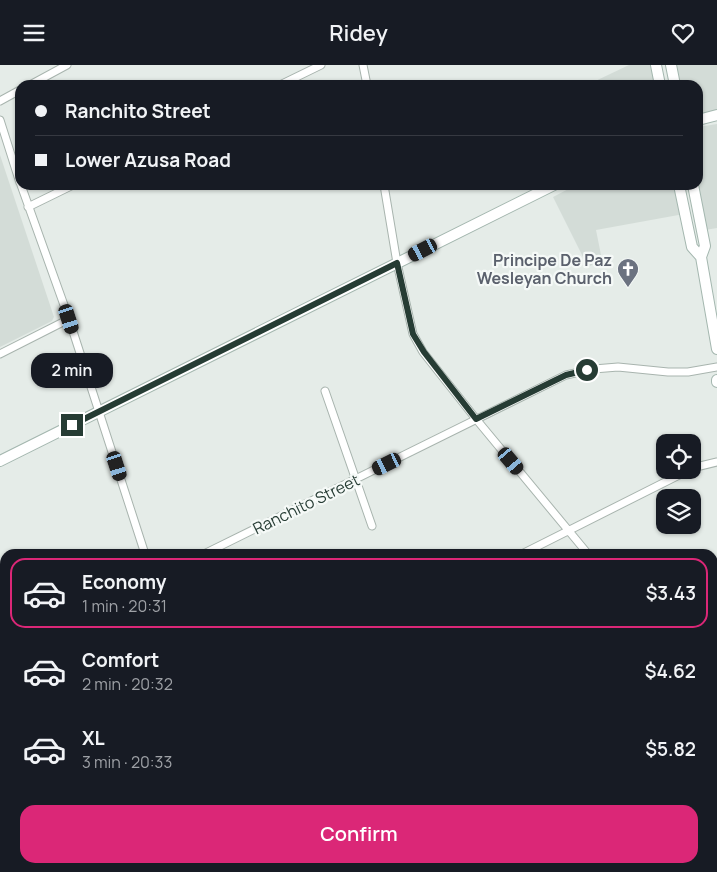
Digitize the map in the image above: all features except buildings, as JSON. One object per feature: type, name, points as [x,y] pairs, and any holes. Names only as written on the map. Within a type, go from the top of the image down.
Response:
[{"type":"main road","points":[[656,65],[659,80]]},
{"type":"main road","points":[[671,65],[673,80]]},
{"type":"main road","points":[[703,119],[717,115]]},
{"type":"main road","points":[[0,461],[544,190]]},
{"type":"main road","points":[[680,190],[692,247],[701,257]]},
{"type":"main road","points":[[694,190],[705,246],[701,257],[717,349]]},
{"type":"street","points":[[39,80],[67,65]]},
{"type":"street","points":[[290,80],[321,65]]},
{"type":"street","points":[[363,65],[366,80]]},
{"type":"street","points":[[0,101],[15,93]]},
{"type":"street","points":[[0,120],[15,168]]},
{"type":"street","points":[[22,190],[69,319],[143,549]]},
{"type":"street","points":[[28,207],[63,190]]},
{"type":"street","points":[[385,190],[397,263],[413,334],[424,352],[476,419],[584,549]]},
{"type":"street","points":[[0,354],[69,319]]},
{"type":"street","name":"Ranchito Street","points":[[214,549],[566,375],[594,369],[618,367],[688,372],[717,367]]},
{"type":"street","points":[[325,391],[372,526]]},
{"type":"street","points":[[701,466],[717,462]]},
{"type":"street","points":[[532,549],[671,479]]},
{"type":"shaded area","points":[[629,65],[653,65],[656,80],[598,80]]},
{"type":"shaded area","points":[[674,65],[717,65],[717,112],[703,114],[703,80],[677,80]]},
{"type":"shaded area","points":[[717,124],[717,228],[705,230],[699,190],[703,190],[703,126]]},
{"type":"shaded area","points":[[0,155],[54,317],[52,321],[0,347]]},
{"type":"shaded area","points":[[566,190],[678,190],[684,214],[596,230],[602,260],[588,267],[553,197]]},
{"type":"place","name":"Principe De Paz Wesleyan Church","points":[[628,288]]},
{"type":"route","points":[[72,425],[397,263],[413,334],[424,352],[476,419],[566,375],[587,370]]}]
